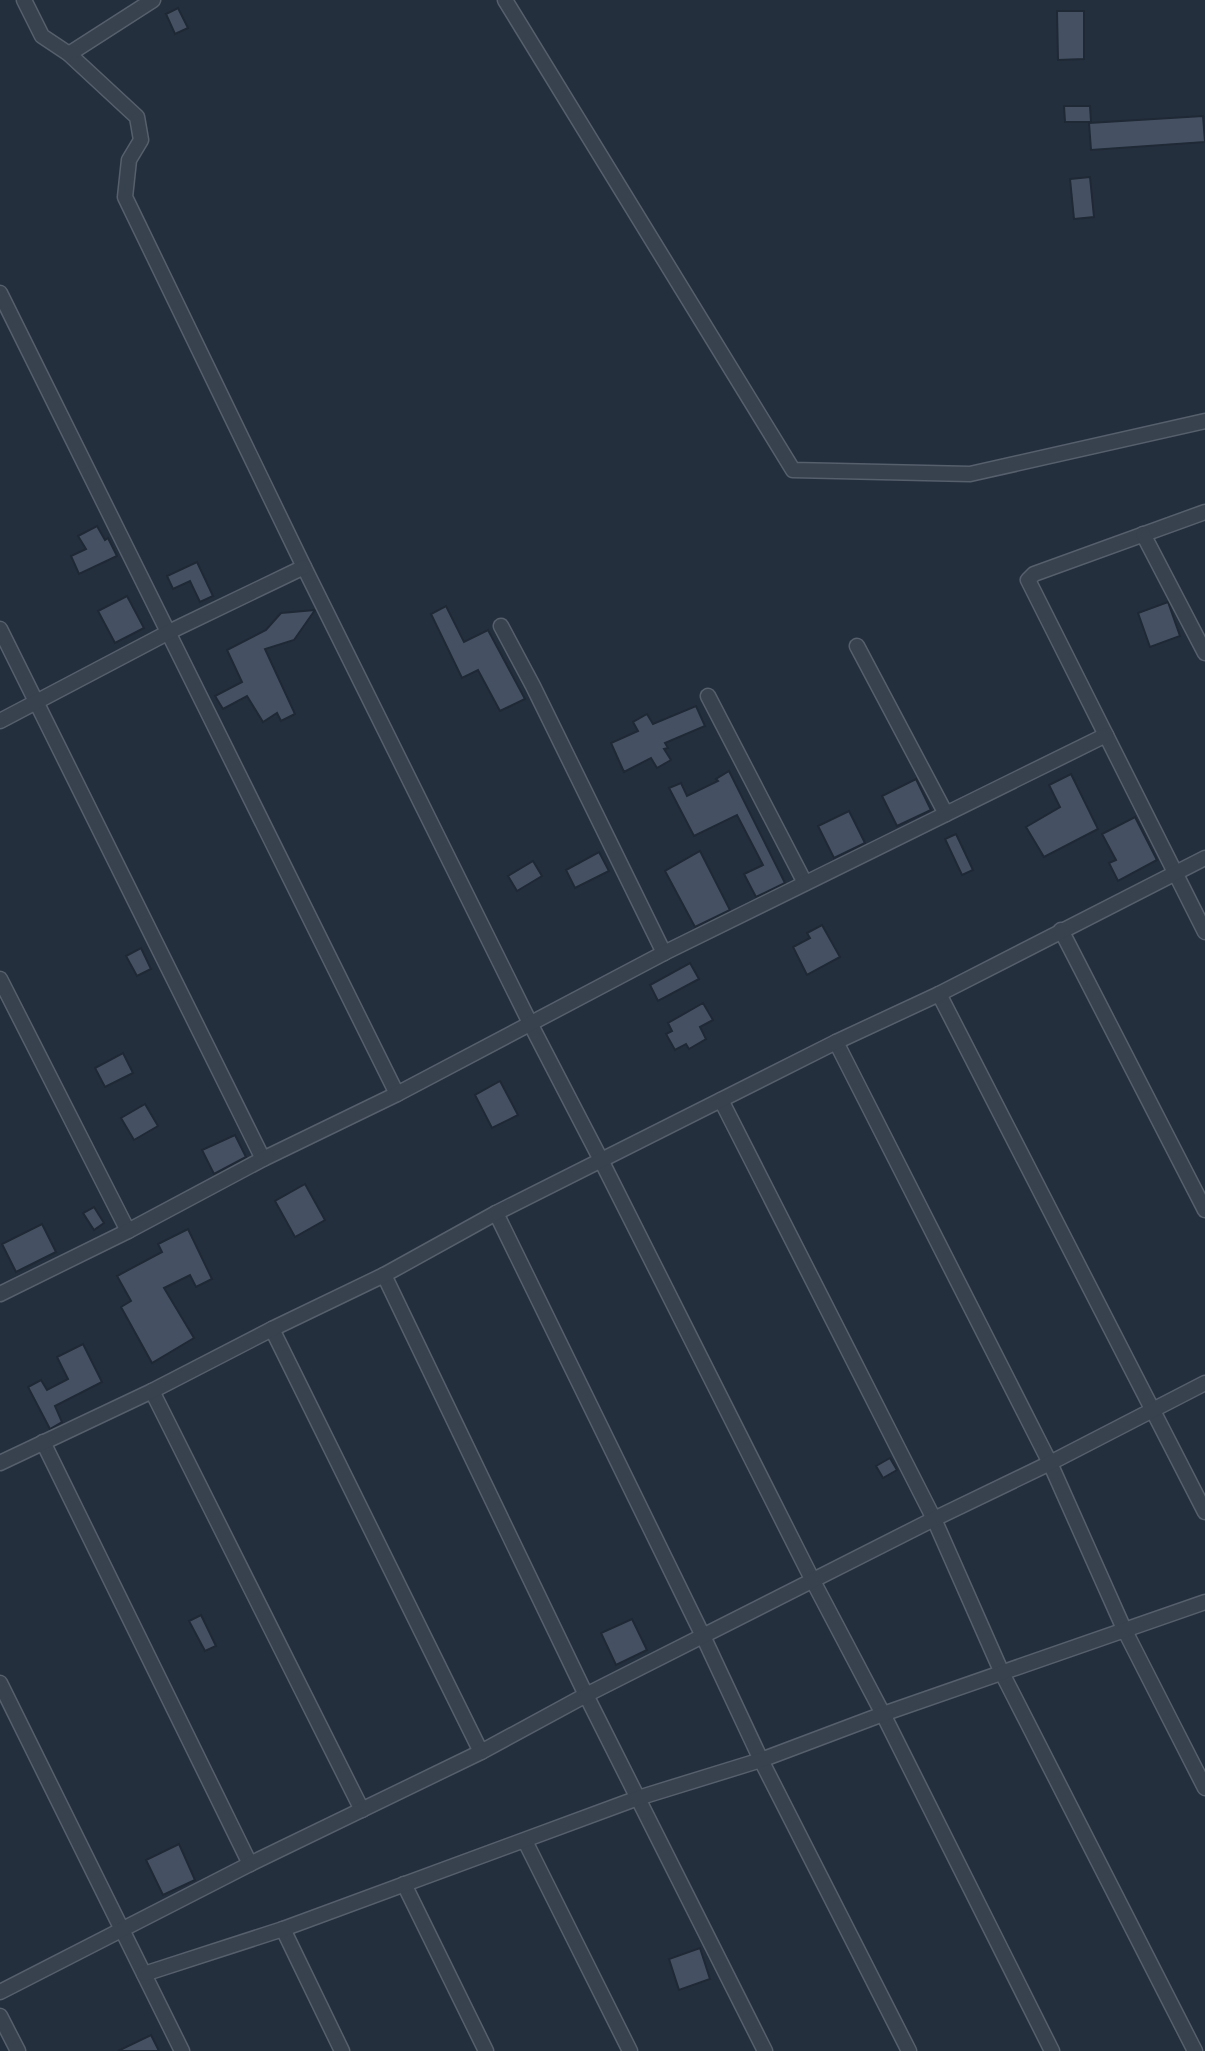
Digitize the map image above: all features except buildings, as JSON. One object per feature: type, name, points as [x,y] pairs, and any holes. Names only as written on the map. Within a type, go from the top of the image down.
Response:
[{"type":"street","points":[[24,0],[41,36],[69,54],[137,117],[141,140],[129,160],[125,197],[304,568],[531,1025],[1052,2051]]},
{"type":"street","points":[[69,54],[153,0]]},
{"type":"street","points":[[505,0],[793,470],[970,474],[1205,421]]},
{"type":"street","points":[[0,293],[397,1094]]},
{"type":"street","points":[[1205,512],[1034,574],[1028,580],[1205,932]]},
{"type":"street","points":[[1143,534],[1205,653]]},
{"type":"street","points":[[0,721],[169,632],[304,568]]},
{"type":"street","points":[[501,626],[664,953]]},
{"type":"street","points":[[0,629],[263,1159]]},
{"type":"street","points":[[857,646],[946,814]]},
{"type":"street","points":[[708,696],[805,883]]},
{"type":"street","points":[[0,1294],[128,1231],[263,1159],[397,1094],[664,953],[1106,735]]},
{"type":"street","points":[[0,1463],[152,1391],[384,1275],[496,1213],[836,1042],[939,994],[1205,858]]},
{"type":"street","points":[[1061,930],[1205,1210]]},
{"type":"street","points":[[0,979],[128,1231]]},
{"type":"street","points":[[939,994],[1205,1512]]},
{"type":"street","points":[[836,1042],[1051,1464],[1125,1629],[1205,1788]]},
{"type":"street","points":[[721,1100],[934,1519],[1002,1673],[1195,2051]]},
{"type":"street","points":[[496,1213],[761,1760],[909,2051]]},
{"type":"street","points":[[384,1275],[586,1695],[765,2051]]},
{"type":"street","points":[[272,1329],[481,1752]]},
{"type":"street","points":[[0,1992],[250,1864],[481,1752],[586,1695],[934,1519],[1051,1464],[1205,1383]]},
{"type":"street","points":[[152,1391],[362,1810]]},
{"type":"street","points":[[43,1442],[250,1864]]},
{"type":"street","points":[[144,1974],[283,1929],[638,1798],[761,1760],[883,1714],[1205,1602]]},
{"type":"street","points":[[0,1683],[182,2051]]},
{"type":"street","points":[[525,1841],[630,2051]]},
{"type":"street","points":[[404,1884],[486,2051]]},
{"type":"street","points":[[283,1929],[342,2051]]},
{"type":"street","points":[[0,2016],[18,2051]]}]
